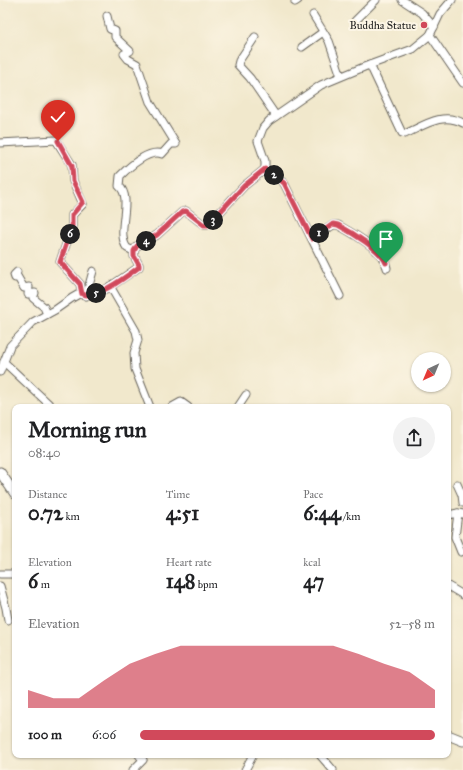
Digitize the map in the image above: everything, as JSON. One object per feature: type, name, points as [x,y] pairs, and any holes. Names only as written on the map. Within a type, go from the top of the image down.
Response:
[{"type":"main road","points":[[0,472],[12,490]]},
{"type":"main road","points":[[451,736],[463,741]]},
{"type":"street","points":[[355,21],[376,0]]},
{"type":"street","points":[[402,0],[422,13],[434,27]]},
{"type":"street","points":[[340,296],[284,183],[265,169],[258,141],[263,128],[276,116],[321,86],[341,76],[403,54],[421,43],[430,35],[440,14],[452,0]]},
{"type":"street","points":[[313,15],[329,41],[341,76]]},
{"type":"street","points":[[107,16],[110,29],[115,31],[115,37],[130,51],[124,54],[128,59],[137,64],[150,102],[176,144],[171,144],[162,154],[154,153],[142,159],[120,176],[118,186],[125,194],[123,238],[127,248],[134,251]]},
{"type":"street","points":[[302,47],[323,32]]},
{"type":"street","points":[[430,35],[463,83]]},
{"type":"street","points":[[254,37],[238,65],[250,78],[276,116]]},
{"type":"street","points":[[370,65],[402,133],[405,134],[438,118],[454,118],[463,123]]},
{"type":"street","points":[[0,143],[56,140],[72,166],[73,181],[83,204],[72,215],[72,227],[60,262],[80,284],[84,295]]},
{"type":"street","points":[[0,372],[10,346],[26,328],[72,298],[92,295],[110,286],[139,267],[134,251],[137,246],[165,229],[182,212],[186,211],[204,225],[208,225],[244,186],[265,169]]},
{"type":"street","points":[[312,239],[333,224],[338,225],[376,250],[384,258],[387,268]]},
{"type":"street","points":[[84,295],[93,271]]},
{"type":"street","points":[[17,272],[14,275],[15,278],[17,276],[24,288],[29,287],[28,294],[35,293],[33,298],[44,306],[47,314]]},
{"type":"street","points":[[110,286],[136,331],[138,340],[134,353],[135,369],[149,404]]},
{"type":"street","points":[[4,362],[49,404]]},
{"type":"street","points":[[240,404],[246,395]]},
{"type":"street","points":[[457,484],[462,495],[463,503]]},
{"type":"street","points":[[460,513],[455,537],[461,552]]},
{"type":"street","points":[[0,574],[12,574]]},
{"type":"street","points":[[0,586],[2,600],[8,620]]},
{"type":"street","points":[[451,588],[463,595]]},
{"type":"street","points":[[133,770],[142,760],[141,758]]},
{"type":"street","points":[[245,770],[251,758]]},
{"type":"street","points":[[323,758],[333,770]]},
{"type":"place","name":"Buddha Statue","points":[[424,25]]},
{"type":"route","points":[[58,141],[72,166],[73,181],[83,202],[80,208],[72,215],[71,233],[60,262],[80,284],[83,290],[82,294],[86,296],[108,288],[139,267],[134,256],[134,251],[137,246],[165,229],[182,212],[186,211],[192,214],[204,225],[208,225],[244,186],[265,169],[284,183],[299,210],[312,239],[333,224],[338,225],[350,231],[376,250],[384,258],[386,263]]}]
